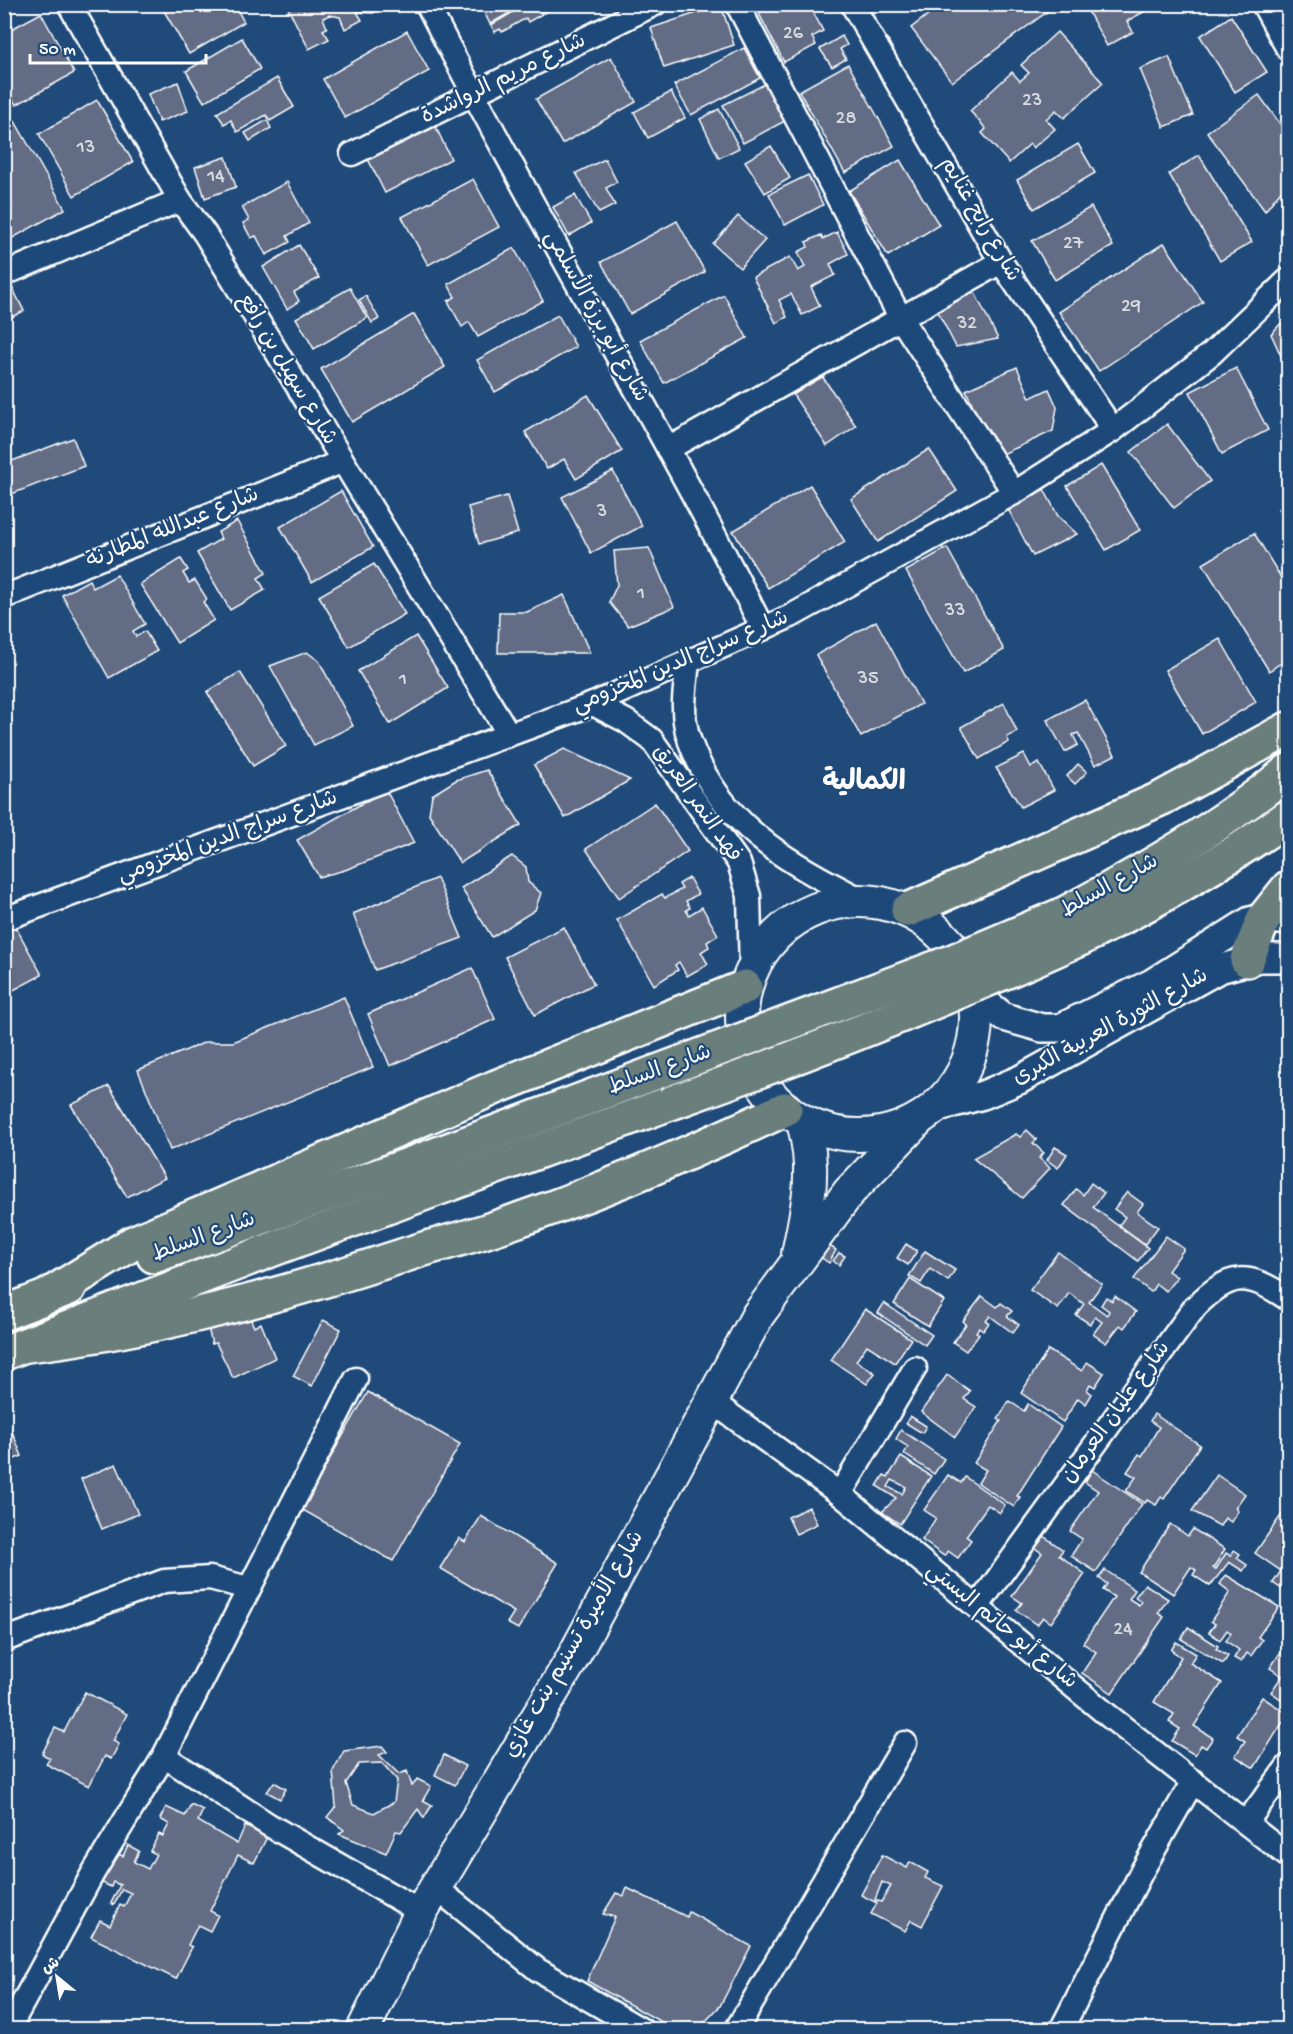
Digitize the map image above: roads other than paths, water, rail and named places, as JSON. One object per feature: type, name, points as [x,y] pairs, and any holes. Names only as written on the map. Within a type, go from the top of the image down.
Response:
[{"type":"main road","points":[[908,910],[1162,798],[1288,729]]},
{"type":"main road","name":"شارع السلط","points":[[16,1349],[281,1245],[825,1048],[943,1000],[1072,927],[1138,874],[1212,828],[1288,771]]},
{"type":"main road","name":"شارع السلط","points":[[4,1313],[951,962],[1072,927],[1190,880],[1242,850],[1288,817]]},
{"type":"main road","points":[[1247,960],[1276,920],[1288,888]]},
{"type":"main road","name":"شارع الأميرة تسنيم بنت غازي","points":[[363,2030],[428,1900],[572,1660],[758,1315],[849,1192],[962,1075],[971,1056],[976,1035],[975,994],[962,959],[939,930],[908,910],[877,901],[845,900],[807,912],[775,935],[756,959],[748,980]]},
{"type":"main road","points":[[748,980],[740,1021],[746,1054],[761,1084],[794,1115],[823,1130],[851,1135],[880,1134],[927,1113]]},
{"type":"main road","points":[[49,1295],[103,1260],[154,1234],[748,980]]},
{"type":"main road","points":[[16,1349],[92,1338],[273,1296],[351,1274],[483,1232],[794,1115]]},
{"type":"main road","name":"شارع الأميرة تسنيم بنت غازي","points":[[794,1115],[812,1163],[811,1192],[795,1267]]},
{"type":"street","name":"شارع سهيل بن رافع","points":[[69,4],[180,200],[205,234],[341,462],[508,734]]},
{"type":"street","name":"شارع أبو برزة الأسلمي","points":[[427,4],[473,95],[668,449],[763,629]]},
{"type":"street","name":"شارع مريم الرواشدة","points":[[352,154],[655,4]]},
{"type":"street","points":[[737,4],[901,319],[1014,493]]},
{"type":"street","name":"شارع رابح غنايم","points":[[852,4],[1001,262],[1113,430]]},
{"type":"street","points":[[1263,4],[1288,49]]},
{"type":"street","points":[[4,274],[180,200]]},
{"type":"street","points":[[668,449],[1001,262]]},
{"type":"street","name":"شارع سراج الدين المخزومي","points":[[4,919],[593,704],[763,629],[851,585],[1014,493],[1113,430],[1212,352],[1288,280]]},
{"type":"street","name":"شارع عبدالله المطارنة","points":[[4,597],[341,462]]},
{"type":"street","name":"فهد النمر العريق","points":[[688,662],[685,723],[704,795],[722,836],[745,876],[750,914],[748,980]]},
{"type":"street","name":"فهد النمر العريق","points":[[593,704],[626,721],[652,740],[704,795],[769,846],[862,900]]},
{"type":"street","name":"شارع الثورة العربية الكبرى","points":[[975,994],[1004,1017],[1042,1028],[1060,1028],[1152,983],[1250,921],[1276,920]]},
{"type":"street","name":"شارع الثورة العربية الكبرى","points":[[927,1113],[983,1095],[1019,1080],[1219,969],[1247,960],[1288,958]]},
{"type":"street","name":"شارع عليان العرمان","points":[[977,1607],[1183,1323],[1210,1292],[1239,1279],[1255,1279],[1288,1299]]},
{"type":"street","points":[[840,1494],[915,1368]]},
{"type":"street","points":[[8,2030],[93,1873],[164,1756],[356,1379]]},
{"type":"street","name":"شارع أبو حاتم البستي","points":[[711,1401],[840,1494],[1288,1856]]},
{"type":"street","points":[[4,1640],[164,1581],[210,1578],[248,1588]]},
{"type":"street","points":[[736,2030],[904,1743]]},
{"type":"street","points":[[164,1756],[269,1825],[428,1900],[538,1970],[642,2030]]},
{"type":"street","points":[[1246,1823],[1288,1766]]},
{"type":"street","points":[[1061,2030],[1142,1872],[1193,1781]]},
{"type":"district","name":"الكمالية","points":[[864,783]]}]
